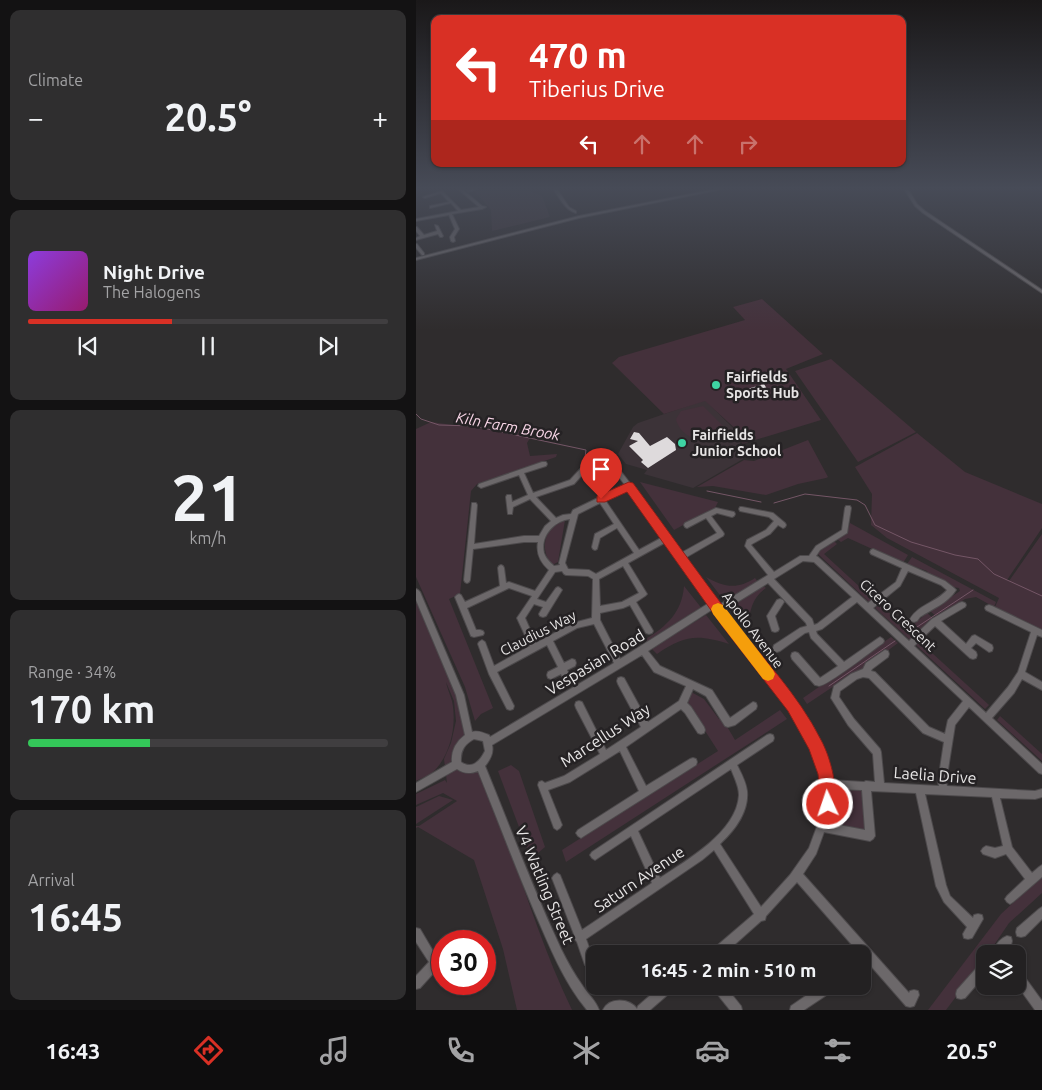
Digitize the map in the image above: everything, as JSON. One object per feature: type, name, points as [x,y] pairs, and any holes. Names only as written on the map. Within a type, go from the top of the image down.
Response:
[{"type":"street","points":[[416,239],[422,236]]},
{"type":"street","points":[[452,236],[453,241]]},
{"type":"street","points":[[416,259],[505,236]]},
{"type":"street","points":[[960,236],[1042,292]]},
{"type":"street","points":[[416,246],[423,254]]},
{"type":"street","points":[[481,486],[544,464]]},
{"type":"street","points":[[509,497],[510,509],[532,497],[572,482],[586,467]]},
{"type":"street","name":"Apollo Avenue","points":[[614,467],[668,538],[716,607],[802,719],[816,745],[827,784],[828,804],[824,827],[814,849],[797,875],[761,916],[727,945]]},
{"type":"street","points":[[521,472],[532,497],[555,521]]},
{"type":"street","points":[[562,568],[573,516],[580,509],[629,486]]},
{"type":"street","points":[[601,499],[638,554]]},
{"type":"street","points":[[467,580],[474,505]]},
{"type":"street","points":[[716,607],[802,558],[812,558],[818,548],[845,531],[848,508]]},
{"type":"street","points":[[742,509],[771,515],[781,523],[749,542],[748,546],[770,576],[783,599],[809,621],[814,636],[844,667]]},
{"type":"street","points":[[688,525],[716,510],[732,514]]},
{"type":"street","points":[[681,557],[721,534],[707,514]]},
{"type":"street","points":[[573,516],[566,516],[555,521],[546,529],[540,539],[539,550],[541,558],[553,569],[562,568],[570,573],[589,573],[596,577]]},
{"type":"street","points":[[596,548],[598,536],[618,525]]},
{"type":"street","points":[[596,577],[668,538]]},
{"type":"street","points":[[471,547],[524,539],[540,539]]},
{"type":"street","points":[[873,552],[955,590],[917,615],[914,619]]},
{"type":"street","name":"Cicero Crescent","points":[[812,558],[857,597],[1042,770]]},
{"type":"street","points":[[596,610],[632,602],[642,596],[643,591],[624,562]]},
{"type":"street","points":[[868,608],[898,584],[906,567]]},
{"type":"street","points":[[501,568],[503,586]]},
{"type":"street","points":[[534,647],[521,618],[553,569]]},
{"type":"street","points":[[596,577],[596,620],[619,665]]},
{"type":"street","points":[[463,606],[503,586],[509,585],[548,606]]},
{"type":"street","points":[[543,614],[558,590]]},
{"type":"street","points":[[416,592],[460,695],[469,737]]},
{"type":"street","points":[[459,597],[474,634],[480,633]]},
{"type":"street","points":[[777,648],[803,630],[819,628],[857,597]]},
{"type":"street","points":[[776,629],[771,616],[783,599]]},
{"type":"street","points":[[632,602],[649,631]]},
{"type":"street","points":[[909,646],[935,622],[962,605]]},
{"type":"street","name":"Vespasian Road","points":[[489,742],[716,607]]},
{"type":"street","points":[[987,718],[1012,690],[1039,632],[988,608]]},
{"type":"street","name":"Claudius Way","points":[[492,671],[576,625],[596,620]]},
{"type":"street","points":[[935,622],[973,654]]},
{"type":"street","points":[[966,648],[975,638],[989,648]]},
{"type":"street","points":[[549,641],[567,678]]},
{"type":"street","points":[[795,656],[818,682],[844,667],[880,641]]},
{"type":"street","name":"Claudius Way","points":[[482,644],[492,671],[510,706]]},
{"type":"street","points":[[643,650],[657,669],[709,693],[728,722],[732,722],[753,706]]},
{"type":"street","points":[[866,672],[869,666],[885,654]]},
{"type":"street","points":[[551,675],[572,663]]},
{"type":"street","points":[[866,672],[926,730],[948,740]]},
{"type":"street","points":[[866,672],[860,673],[837,689],[835,698],[851,722],[877,752],[880,786]]},
{"type":"street","points":[[1021,674],[1042,686]]},
{"type":"street","points":[[621,682],[646,727]]},
{"type":"street","points":[[691,684],[682,704],[701,730]]},
{"type":"street","points":[[944,790],[942,782],[951,723],[968,701]]},
{"type":"street","name":"Marcellus Way","points":[[557,825],[543,786],[567,779],[682,704]]},
{"type":"street","points":[[578,705],[605,756]]},
{"type":"street","points":[[483,736],[489,742],[490,751],[480,765],[467,770],[458,764],[456,758],[458,748],[469,737],[483,736]]},
{"type":"street","points":[[596,855],[733,765],[770,738]]},
{"type":"street","points":[[621,745],[645,793]]},
{"type":"street","points":[[581,833],[692,762]]},
{"type":"street","points":[[416,788],[458,764]]},
{"type":"street","name":"V4 Watling Street","points":[[480,765],[522,871],[561,959],[574,984],[594,1010]]},
{"type":"street","name":"Saturn Avenue","points":[[579,938],[714,844],[734,822],[743,794],[733,765]]},
{"type":"street","name":"Laelia Drive","points":[[827,784],[996,794],[1035,795],[1042,793]]},
{"type":"street","points":[[824,827],[831,830],[870,836],[866,785]]},
{"type":"street","points":[[920,789],[941,886],[947,899],[973,926]]},
{"type":"street","points":[[996,794],[1008,849],[1031,880]]},
{"type":"street","points":[[633,830],[658,884]]},
{"type":"street","points":[[714,844],[761,916]]},
{"type":"street","points":[[986,851],[995,853],[1008,849]]},
{"type":"street","points":[[1010,899],[1042,870]]},
{"type":"street","points":[[797,875],[910,1002],[914,995]]},
{"type":"street","points":[[557,878],[586,954]]},
{"type":"street","points":[[1022,932],[1042,912]]},
{"type":"street","points":[[416,933],[435,962],[416,984]]},
{"type":"street","points":[[1004,945],[1007,941]]},
{"type":"street","points":[[961,994],[976,977]]},
{"type":"street","points":[[1026,988],[1042,1010]]},
{"type":"street","points":[[642,1010],[659,995]]},
{"type":"street","points":[[725,995],[737,1010]]},
{"type":"street","points":[[795,1010],[817,995]]},
{"type":"street","points":[[608,1010],[615,1006],[623,1006],[632,1010]]},
{"type":"shaded area","name":"Fairfields Sports Hub","points":[[762,299],[823,354],[786,369],[821,420],[742,444],[740,433],[705,401],[664,414],[612,363],[619,357],[745,320],[733,307]]},
{"type":"shaded area","points":[[831,359],[916,432],[858,462],[795,371]]},
{"type":"shaded area","name":"Fairfields Junior School","points":[[705,400],[738,433],[743,459],[693,488],[644,474],[647,470],[626,464],[618,454],[633,427],[638,423]]},
{"type":"shaded area","points":[[703,406],[724,427],[718,429],[709,440],[702,441],[689,436],[683,431],[678,426],[676,419],[681,411]]},
{"type":"shaded area","points":[[431,422],[504,432],[510,427],[533,433],[527,443],[530,456],[557,454],[556,457],[477,484],[471,491],[460,594],[449,599],[493,708],[481,714],[475,721],[465,687],[416,577],[416,429]]},
{"type":"shaded area","points":[[917,433],[965,472],[1042,504],[1042,528],[1007,580],[1009,581],[1042,534],[1042,630],[995,607],[999,598],[887,538],[871,525],[872,494],[855,467]]},
{"type":"shaded area","points":[[808,440],[828,477],[798,484],[766,495],[713,486],[697,487],[744,460],[754,461]]},
{"type":"shaded area","points":[[640,482],[718,502],[715,508],[674,530]]},
{"type":"shaded area","points":[[565,520],[558,562],[552,565],[546,552],[546,539],[552,527]]},
{"type":"shaded area","points":[[850,523],[908,555],[903,563],[848,538],[841,542],[837,539],[847,533]]},
{"type":"shaded area","points":[[834,541],[837,544],[824,554],[874,600],[870,603],[818,554],[820,550]]},
{"type":"shaded area","points":[[912,557],[996,602],[994,607],[976,597],[965,599],[937,617],[930,611],[960,591],[959,588],[952,587],[946,582],[928,575],[927,571],[907,564]]},
{"type":"shaded area","points":[[706,577],[730,586],[736,586],[755,578],[758,582],[726,603]]},
{"type":"shaded area","points":[[762,585],[766,588],[757,597],[752,607],[749,619],[749,632],[730,607]]},
{"type":"shaded area","points":[[684,586],[703,610],[649,644],[646,639],[661,629],[677,611]]},
{"type":"shaded area","points":[[416,592],[460,695],[469,737],[462,742],[459,767],[480,765],[546,950],[572,1010],[517,1010],[503,949],[474,860],[418,827],[416,828],[416,826],[419,826],[457,801],[443,793],[416,805],[416,794],[445,780],[447,783],[444,759],[451,743],[456,721],[454,701],[446,682],[452,701],[454,719],[451,739],[439,765],[431,773],[416,781]]},
{"type":"shaded area","points":[[880,604],[907,630],[927,613],[934,619],[910,640],[875,608]]},
{"type":"shaded area","points":[[706,615],[729,644],[708,639],[692,638],[675,643],[657,654],[651,648]]},
{"type":"shaded area","points":[[891,637],[898,643],[859,672],[855,672],[807,704],[803,698]]},
{"type":"shaded area","points":[[920,642],[989,705],[985,709],[916,645]]},
{"type":"shaded area","points":[[691,692],[704,699],[719,719],[722,718],[735,740],[780,710],[787,719],[566,862],[562,850],[718,751],[686,704]]},
{"type":"shaded area","points":[[1000,716],[1042,754],[1042,761],[997,720]]},
{"type":"shaded area","points":[[511,765],[519,771],[545,847],[531,859],[498,771]]},
{"type":"shaded area","points":[[836,786],[866,787],[868,833],[833,829],[837,806]]},
{"type":"shaded area","points":[[439,796],[453,800],[416,824],[416,807]]},
{"type":"shaded area","points":[[1042,876],[1042,893],[1009,923],[994,945],[977,945],[1001,914]]},
{"type":"shaded area","points":[[976,947],[976,970],[946,1010],[928,1010]]},
{"type":"building","points":[[764,384],[767,389],[748,395],[744,390]]},
{"type":"building","name":"Fairfields Junior School","points":[[634,432],[639,433],[650,446],[667,437],[675,444],[676,450],[648,468],[629,446],[638,441],[630,439]]},
{"type":"waterway","name":"Kiln Farm Brook","points":[[416,414],[421,419],[439,425],[473,426],[586,450],[585,457],[591,459]]},
{"type":"waterway","name":"Kiln Farm Brook","points":[[707,491],[761,502]]},
{"type":"waterway","name":"Kiln Farm Brook","points":[[774,503],[805,494],[857,500],[865,505],[875,525],[911,542],[955,555],[978,559],[994,574],[1042,596]]},
{"type":"waterway","points":[[911,631],[973,590]]},
{"type":"waterway","points":[[829,686],[895,641]]},
{"type":"slow traffic","points":[[718,609],[768,674]]},
{"type":"place","name":"Fairfields Sports Hub","points":[[716,385]]},
{"type":"place","name":"Fairfields Junior School","points":[[682,443]]},
{"type":"route","points":[[601,499],[629,486],[727,622],[793,706],[816,745],[826,774],[828,804]]}]
